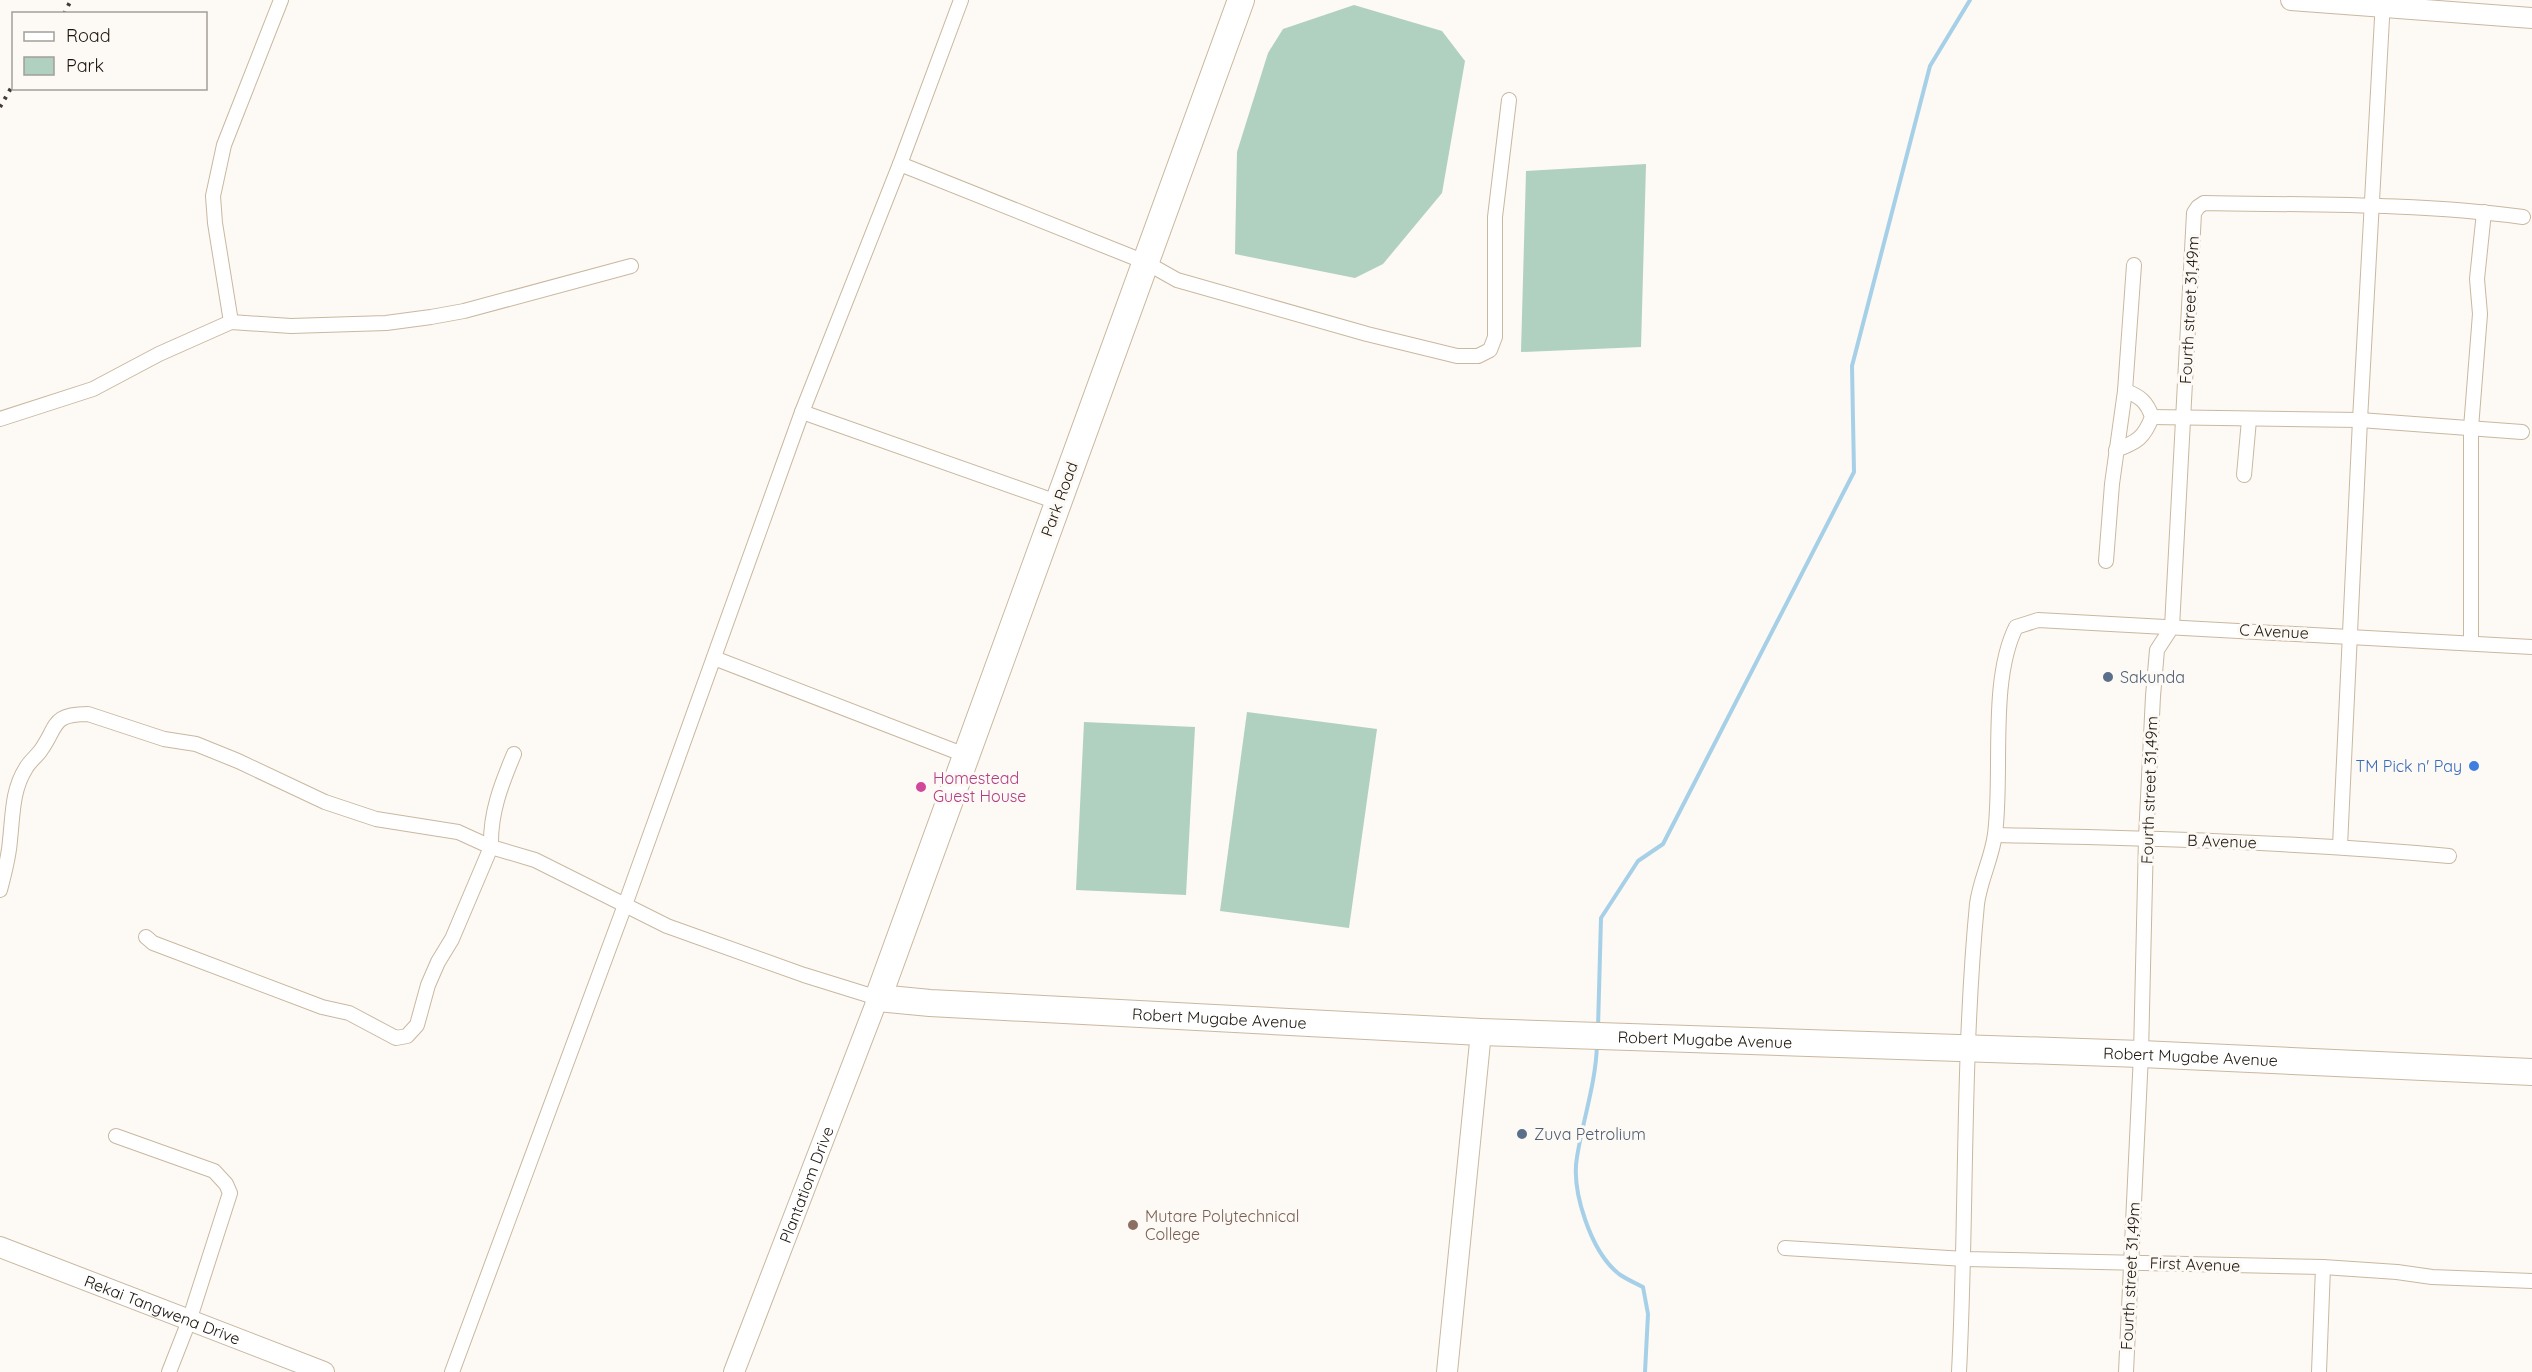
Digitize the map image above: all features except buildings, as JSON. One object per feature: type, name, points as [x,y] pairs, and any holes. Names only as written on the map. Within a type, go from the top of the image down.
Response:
[{"type":"highway","name":"Park Road","points":[[878,998],[1239,1]]},
{"type":"highway","name":"Robert Mugabe Avenue","points":[[878,998],[942,1004],[1481,1032],[2141,1054],[2532,1071]]},
{"type":"street","points":[[231,322],[213,196],[224,144],[281,0]]},
{"type":"street","points":[[452,1372],[625,905],[802,412],[900,164],[961,0]]},
{"type":"street","points":[[2291,0],[2383,3],[2532,18]]},
{"type":"street","points":[[2340,846],[2383,3]]},
{"type":"street","points":[[900,164],[1145,262],[1177,280],[1367,334],[1457,356],[1478,356],[1490,350],[1494,344],[1496,330],[1495,217],[1509,100]]},
{"type":"street","name":"Fourth street 31,49m","points":[[2126,1372],[2141,1054],[2146,838],[2155,658],[2157,650],[2172,627],[2194,213],[2204,203],[2373,206]]},
{"type":"street","points":[[2373,206],[2484,212],[2523,217]]},
{"type":"street","points":[[2471,644],[2471,428],[2479,346],[2480,314],[2477,279],[2484,212]]},
{"type":"street","points":[[2106,561],[2116,450],[2125,391],[2134,265]]},
{"type":"street","points":[[0,419],[93,389],[159,354],[231,322],[291,326],[386,323],[431,317],[464,311],[631,266]]},
{"type":"street","points":[[2116,450],[2136,442],[2147,430],[2152,417],[2148,406],[2138,395],[2125,391]]},
{"type":"street","points":[[802,412],[1058,502]]},
{"type":"street","points":[[2152,417],[2183,420],[2360,420],[2522,432]]},
{"type":"street","points":[[2244,475],[2249,420]]},
{"type":"street","name":"C Avenue","points":[[1995,835],[2002,684],[2008,644],[2016,627],[2038,620],[2532,646]]},
{"type":"street","points":[[714,658],[965,755]]},
{"type":"street","points":[[0,890],[10,841],[12,807],[26,768],[42,749],[52,728],[61,719],[75,714],[88,714],[164,739],[196,744],[325,802],[376,819],[458,832],[491,848],[535,860],[678,930],[804,975],[878,998]]},
{"type":"street","points":[[146,937],[153,943],[322,1007],[349,1013],[396,1038],[407,1036],[417,1025],[428,985],[452,939],[491,848],[496,798],[514,754]]},
{"type":"street","points":[[1959,1372],[1965,1259],[1969,1049],[1978,902],[1995,835]]},
{"type":"street","name":"B Avenue","points":[[1995,835],[2146,838],[2340,846],[2449,856]]},
{"type":"street","name":"Plantatiom Drive","points":[[734,1372],[878,998]]},
{"type":"street","points":[[1447,1372],[1481,1032]]},
{"type":"street","points":[[116,1136],[214,1171],[226,1184],[230,1193],[189,1321],[170,1372]]},
{"type":"street","name":"Rekai Tangwena Drive","points":[[0,1247],[324,1372]]},
{"type":"street","name":"First Avenue","points":[[1785,1248],[1965,1259],[2323,1267],[2432,1277],[2532,1281]]},
{"type":"street","points":[[2319,1372],[2323,1267]]},
{"type":"green space","points":[[1354,5],[1442,31],[1465,61],[1442,193],[1383,264],[1355,278],[1235,254],[1237,152],[1268,53],[1283,29]]},
{"type":"green space","points":[[1646,164],[1641,347],[1521,352],[1526,171]]},
{"type":"green space","points":[[1247,712],[1377,729],[1349,928],[1220,911]]},
{"type":"green space","points":[[1084,722],[1195,727],[1186,895],[1076,890]]},
{"type":"waterway","points":[[1598,1028],[1601,918],[1638,861],[1663,844],[1854,472],[1852,366],[1930,66],[1970,0]]},
{"type":"waterway","points":[[1597,1044],[1592,1087],[1577,1157],[1577,1187],[1585,1220],[1600,1251],[1619,1274],[1643,1287],[1648,1314],[1645,1372]]},
{"type":"railway","points":[[65,12],[71,0]]},
{"type":"railway","points":[[0,107],[12,86]]},
{"type":"place","name":"Sakunda","points":[[2108,677]]},
{"type":"place","name":"TM Pick n' Pay","points":[[2474,766]]},
{"type":"place","name":"Homestead Guest House","points":[[921,787]]},
{"type":"place","name":"Zuva Petrolium","points":[[1522,1134]]},
{"type":"place","name":"Mutare Polytechnical College","points":[[1133,1225]]}]
